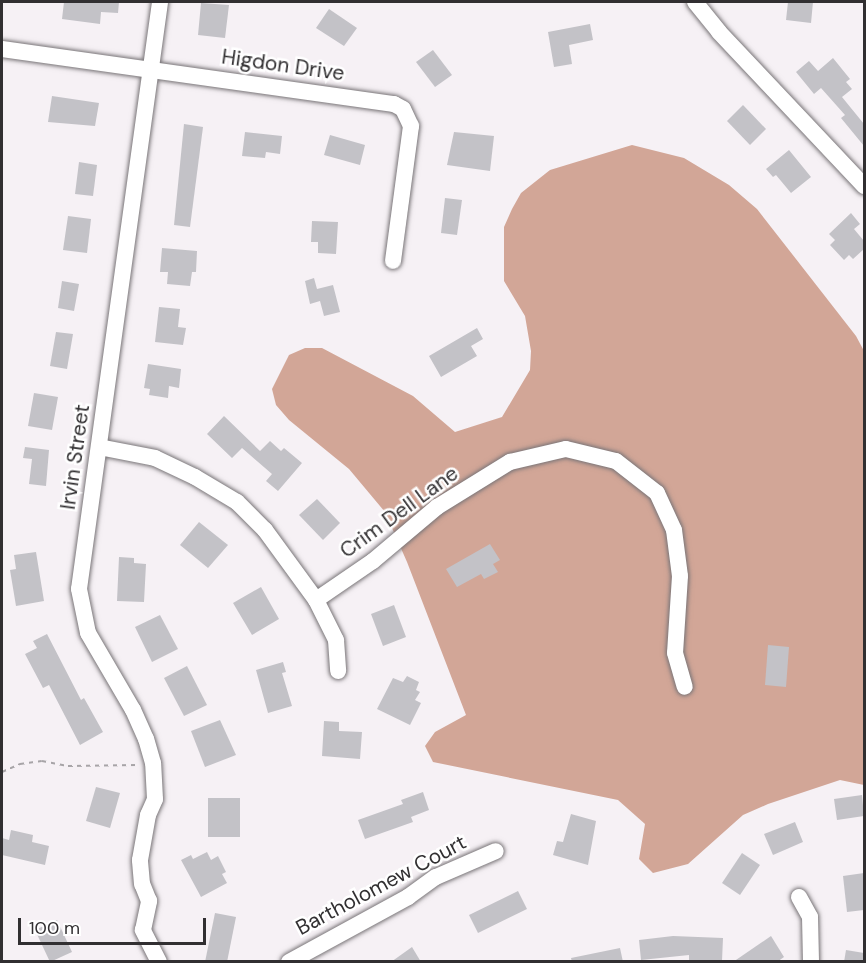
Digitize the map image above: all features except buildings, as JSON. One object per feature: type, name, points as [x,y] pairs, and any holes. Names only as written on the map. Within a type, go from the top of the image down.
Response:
[{"type":"street","name":"Irvin Street","points":[[159,962],[143,930],[149,901],[142,884],[140,860],[148,815],[155,799],[153,763],[147,739],[133,710],[88,633],[79,589],[160,2]]},
{"type":"street","points":[[695,2],[726,40],[864,186]]},
{"type":"street","name":"Higdon Drive","points":[[2,49],[394,104],[403,109],[411,126],[393,261]]},
{"type":"street","points":[[99,447],[155,458],[195,477],[237,502],[265,530],[316,600],[336,640],[338,671]]},
{"type":"street","name":"Crim Dell Lane","points":[[316,600],[373,561],[437,507],[510,462],[566,449],[616,461],[657,493],[674,531],[680,576],[675,653],[685,687]]},
{"type":"street","name":"Bartholomew Court","points":[[290,962],[408,897],[436,877],[496,851]]},
{"type":"street","points":[[799,897],[810,917],[811,962]]},
{"type":"path","points":[[2,772],[20,764],[42,761],[68,766],[153,763]]},
{"type":"shaded area","points":[[632,145],[684,158],[729,185],[757,209],[856,336],[864,351],[864,785],[840,780],[768,804],[743,815],[688,864],[653,873],[639,859],[645,824],[618,800],[433,762],[425,746],[435,732],[466,715],[407,562],[385,512],[349,469],[289,420],[276,405],[272,389],[289,355],[305,348],[322,348],[413,396],[455,432],[502,417],[530,370],[531,351],[525,316],[504,281],[504,227],[512,209],[521,193],[550,170]]}]
